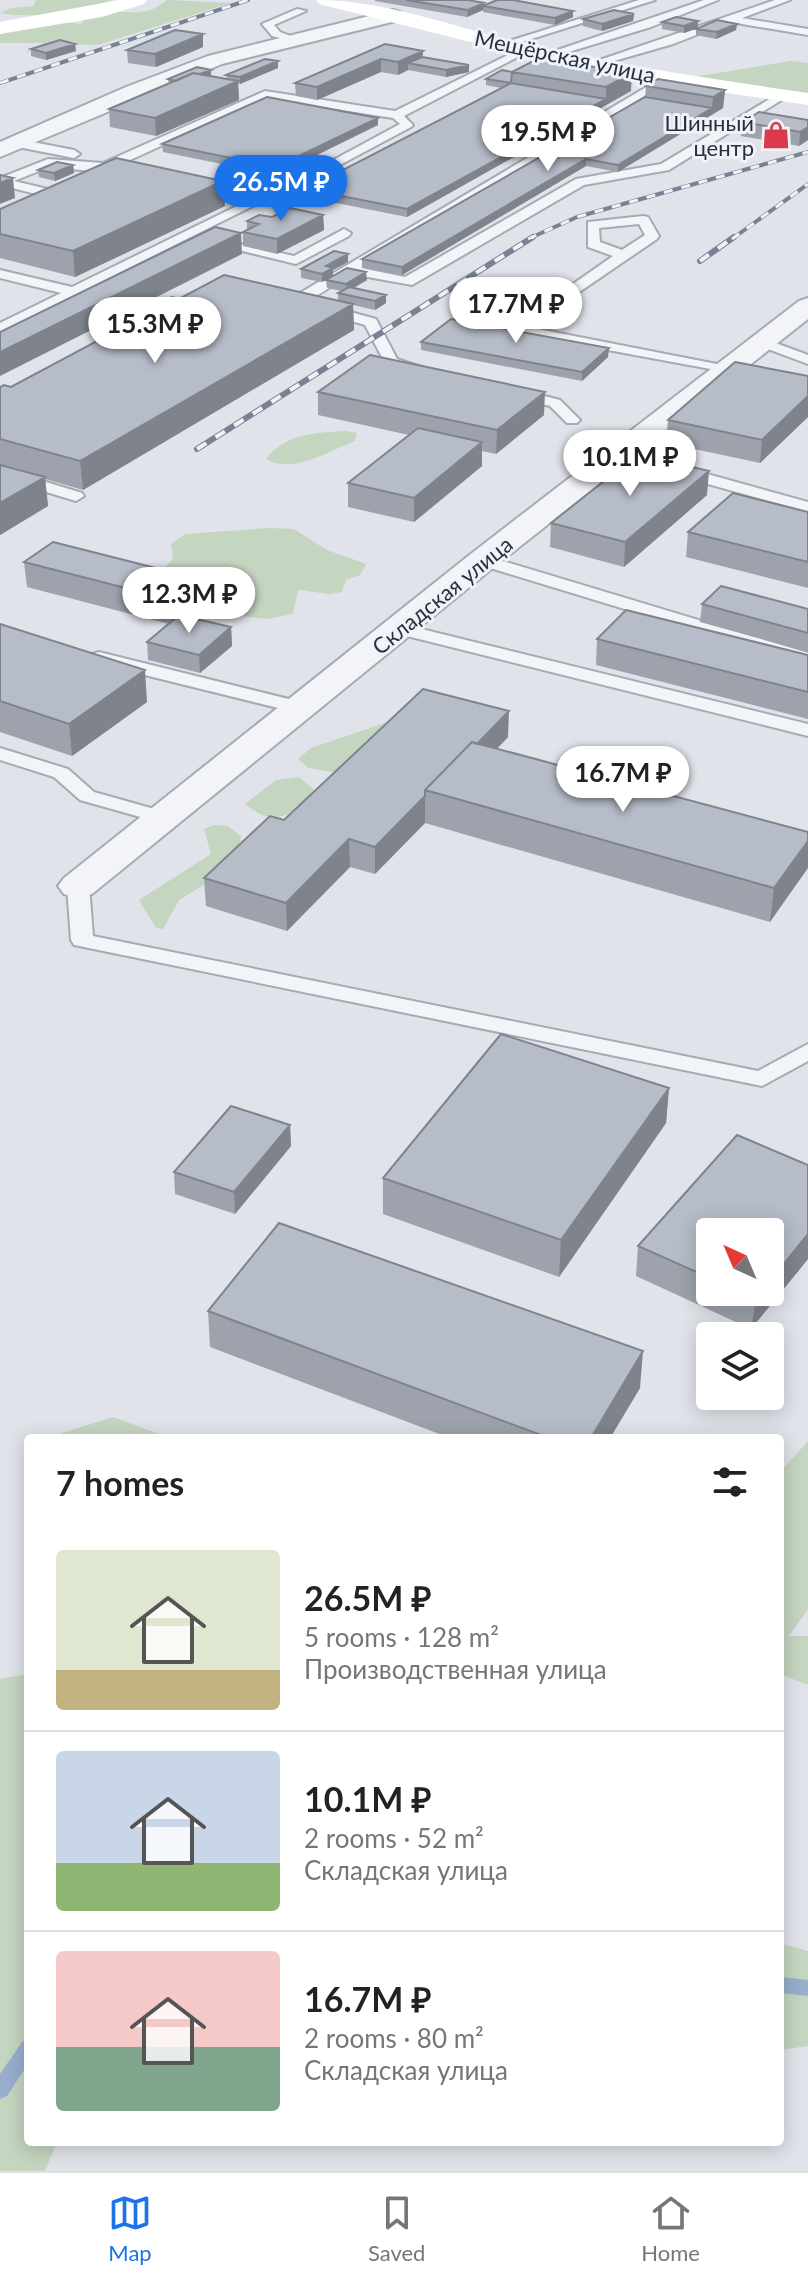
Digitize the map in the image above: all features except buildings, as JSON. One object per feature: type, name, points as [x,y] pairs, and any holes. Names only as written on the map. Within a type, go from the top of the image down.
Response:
[{"type":"main road","points":[[0,28],[102,11],[138,0]]},
{"type":"main road","name":"Мещёрская улица","points":[[337,1],[548,55],[665,79],[808,99]]},
{"type":"main road","points":[[0,19],[102,11]]},
{"type":"street","points":[[9,146],[212,61],[292,40],[355,28],[393,16]]},
{"type":"street","name":"Складская улица","points":[[78,886],[483,560],[808,306]]},
{"type":"lane","points":[[505,44],[650,0]]},
{"type":"lane","points":[[548,55],[647,25],[713,0]]},
{"type":"lane","points":[[593,64],[669,42],[785,0]]},
{"type":"lane","points":[[292,40],[276,34],[267,24],[301,11]]},
{"type":"lane","points":[[729,19],[808,32]]},
{"type":"lane","points":[[79,182],[109,164],[265,94],[397,115],[526,50]]},
{"type":"lane","points":[[296,301],[665,79]]},
{"type":"lane","points":[[348,269],[407,282],[580,182],[665,167],[782,96]]},
{"type":"lane","points":[[304,179],[407,125],[397,115]]},
{"type":"lane","points":[[9,146],[109,164],[150,177]]},
{"type":"lane","points":[[52,194],[1,182],[48,163],[109,164]]},
{"type":"lane","points":[[0,328],[259,200],[182,183]]},
{"type":"lane","points":[[26,205],[65,188]]},
{"type":"lane","points":[[186,236],[296,260],[344,233]]},
{"type":"lane","points":[[622,255],[516,329],[727,370]]},
{"type":"lane","points":[[0,274],[74,292]]},
{"type":"lane","points":[[269,293],[371,322],[391,362],[435,373]]},
{"type":"lane","points":[[762,342],[808,360]]},
{"type":"lane","points":[[495,388],[555,403],[572,420]]},
{"type":"lane","points":[[621,455],[808,507]]},
{"type":"lane","points":[[0,473],[76,496]]},
{"type":"lane","points":[[483,560],[808,659]]},
{"type":"lane","points":[[401,629],[808,730]]},
{"type":"lane","points":[[98,658],[302,708]]},
{"type":"lane","points":[[0,754],[61,773],[87,796],[165,818]]},
{"type":"lane","points":[[78,886],[82,940],[762,1079],[808,1051]]},
{"type":"green space","points":[[36,0],[112,0],[57,13],[0,13],[11,8],[34,6]]},
{"type":"green space","points":[[167,0],[230,3],[98,45],[63,44],[25,53],[43,43],[0,43],[0,32],[65,22],[81,24],[84,19],[105,13],[149,10]]},
{"type":"green space","points":[[791,61],[808,63],[808,94],[693,77]]},
{"type":"green space","points":[[345,431],[357,433],[355,441],[310,460],[287,464],[266,459],[292,439]]},
{"type":"green space","points":[[294,529],[327,550],[366,564],[360,575],[346,580],[342,592],[330,594],[298,590],[293,614],[267,619],[235,615],[234,596],[170,584],[162,571],[173,558],[171,544],[185,534]]},
{"type":"green space","points":[[388,722],[346,774],[308,768],[298,759],[311,748]]},
{"type":"green space","points":[[299,777],[318,793],[290,813],[266,816],[245,804],[276,780]]},
{"type":"green space","points":[[213,825],[228,826],[241,836],[238,864],[179,900],[163,929],[156,928],[139,900],[211,854],[204,829]]},
{"type":"green space","points":[[113,1417],[159,1434],[61,1434]]},
{"type":"green space","points":[[808,1441],[808,1609],[789,1636],[808,1636],[808,1685],[784,1676],[784,1468]]},
{"type":"green space","points":[[24,1676],[24,2146],[55,2146],[45,2171],[0,2171],[0,1679]]},
{"type":"green space","points":[[784,1944],[808,1951],[808,2046],[784,2049]]},
{"type":"waterway","points":[[784,1985],[808,1988]]},
{"type":"waterway","points":[[0,2090],[24,2054]]},
{"type":"railway","points":[[0,83],[248,0]]},
{"type":"railway","points":[[528,239],[577,217],[808,152]]},
{"type":"railway","points":[[732,239],[808,184]]},
{"type":"railway","points":[[197,449],[533,237]]},
{"type":"railway","points":[[700,261],[734,237]]},
{"type":"place","name":"Шинный центр","points":[[776,135]]}]
